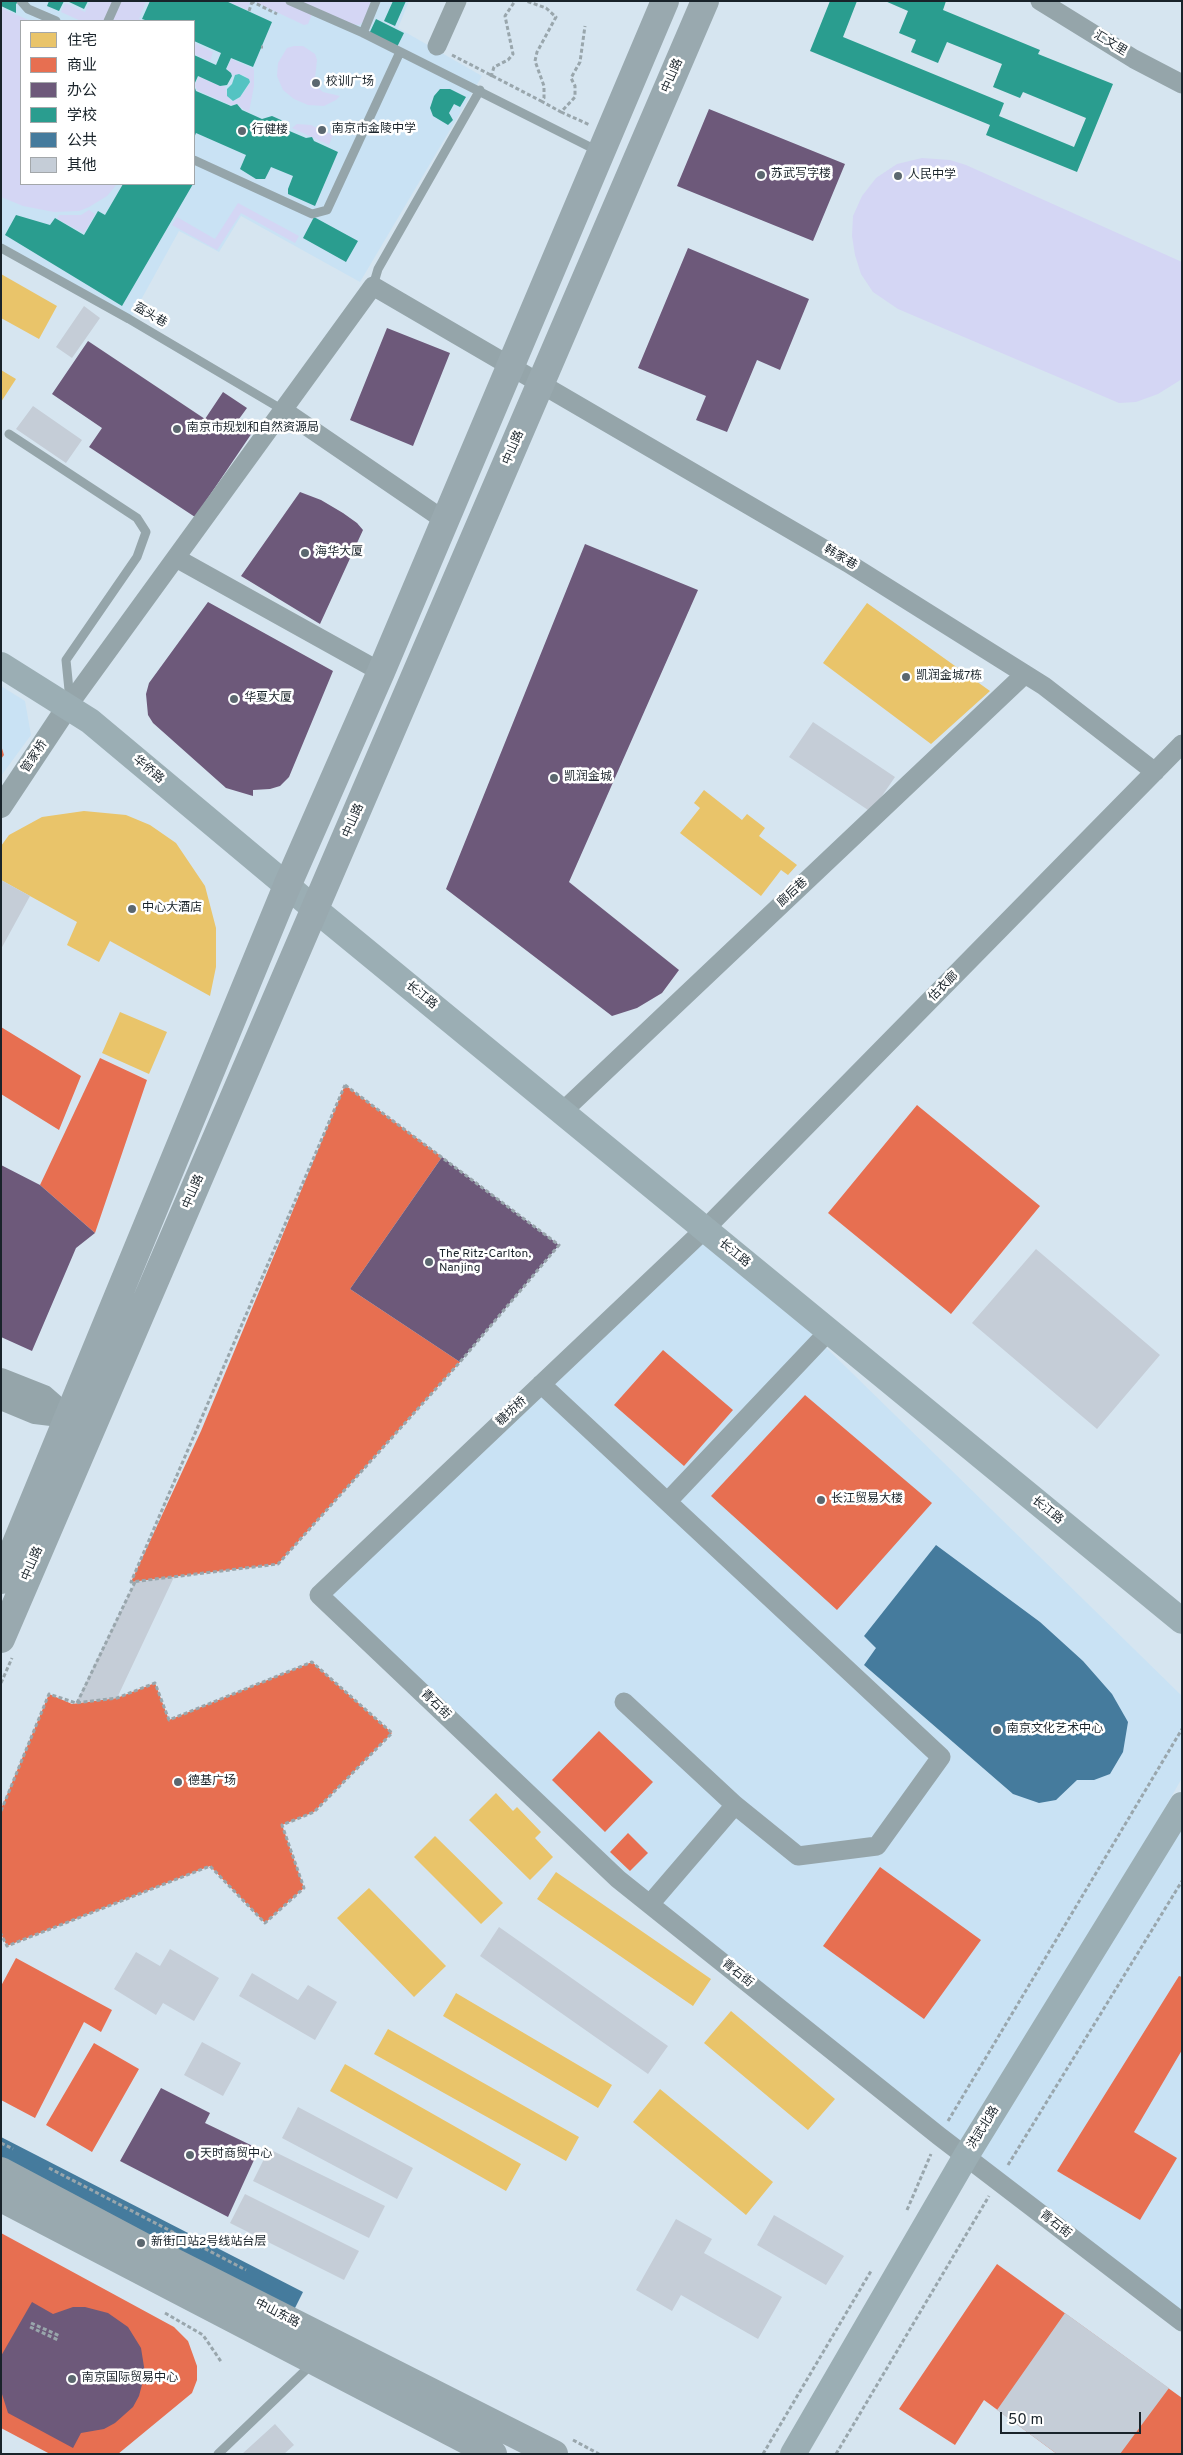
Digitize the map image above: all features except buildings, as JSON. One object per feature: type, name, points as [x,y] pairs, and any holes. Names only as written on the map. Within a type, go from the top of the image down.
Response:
[{"type":"main road","name":"中山路","points":[[1,1580],[287,886],[381,672],[509,366],[666,1]]},
{"type":"main road","name":"中山路","points":[[638,156],[703,6]]},
{"type":"main road","points":[[615,211],[627,184]]},
{"type":"main road","name":"中山路","points":[[1,1638],[541,385]]},
{"type":"main road","name":"华侨路","points":[[1,665],[69,705],[90,721],[287,886]]},
{"type":"main road","name":"长江路","points":[[287,886],[1182,1621]]},
{"type":"main road","name":"洪武北路","points":[[793,2454],[966,2156],[1182,1806]]},
{"type":"main road","name":"中山东路","points":[[1,2171],[146,2248],[554,2454]]},
{"type":"main road","name":"中山东路","points":[[1,2198],[492,2454]]},
{"type":"street","points":[[436,46],[457,1]]},
{"type":"street","name":"汇文里","points":[[1040,1],[1134,59],[1182,84]]},
{"type":"street","points":[[69,705],[374,286]]},
{"type":"street","name":"韩家巷","points":[[374,286],[848,563],[1044,686],[1156,772]]},
{"type":"street","points":[[283,410],[444,520]]},
{"type":"street","points":[[176,558],[381,672]]},
{"type":"street","name":"廊后巷","points":[[562,1112],[1025,674]]},
{"type":"street","name":"管家桥","points":[[1,807],[69,705]]},
{"type":"street","name":"估衣廊","points":[[705,1229],[1182,744]]},
{"type":"street","name":"糖坊桥","points":[[319,1595],[705,1229]]},
{"type":"street","points":[[668,1501],[829,1331]]},
{"type":"street","points":[[1,1379],[44,1396],[68,1417]]},
{"type":"street","points":[[542,1384],[941,1757],[877,1846],[798,1856],[735,1805],[624,1702]]},
{"type":"street","points":[[1,1399],[35,1413],[68,1417]]},
{"type":"street","name":"青石街","points":[[319,1595],[618,1879],[939,2136],[1182,2322]]},
{"type":"street","points":[[650,1904],[735,1805]]},
{"type":"lane","points":[[20,1],[28,9],[54,20]]},
{"type":"lane","points":[[108,20],[117,1]]},
{"type":"lane","points":[[290,1],[363,33],[480,90],[605,143]]},
{"type":"lane","points":[[363,33],[376,1]]},
{"type":"lane","points":[[195,160],[312,214],[328,210],[400,52]]},
{"type":"lane","points":[[374,286],[378,270],[480,90]]},
{"type":"lane","points":[[627,184],[638,156]]},
{"type":"lane","points":[[1,1638],[615,211]]},
{"type":"lane","name":"盔头巷","points":[[1,248],[129,319],[283,410]]},
{"type":"lane","points":[[9,434],[137,518],[146,532],[137,557],[66,660],[69,705]]},
{"type":"lane","points":[[218,2454],[314,2362]]},
{"type":"path","points":[[248,11],[252,1],[277,14]]},
{"type":"path","points":[[491,76],[494,67],[508,60],[513,54],[505,16],[515,1]]},
{"type":"path","points":[[526,1],[546,8],[556,17],[535,61],[544,86],[544,98],[541,101]]},
{"type":"path","points":[[561,112],[575,97],[575,86],[571,78],[580,62],[585,26]]},
{"type":"path","points":[[436,46],[561,112],[605,143]]},
{"type":"path","points":[[345,1085],[559,1245],[460,1362],[278,1564],[135,1582],[131,1582],[345,1085]]},
{"type":"path","points":[[76,1703],[135,1582]]},
{"type":"path","points":[[1,1811],[49,1694],[76,1703],[116,1698],[155,1683],[170,1720],[312,1662],[392,1733],[314,1812],[282,1825],[304,1888],[265,1922],[210,1866],[7,1946],[1,1934]]},
{"type":"path","points":[[906,2212],[939,2136],[1182,1729]]},
{"type":"path","points":[[763,2454],[872,2270]]},
{"type":"path","points":[[164,2313],[203,2335],[222,2363]]},
{"type":"path","points":[[30,2325],[59,2338]]},
{"type":"shaded area","name":"南京市金陵中学","points":[[1,1],[409,1],[398,28],[482,76],[360,282],[241,216],[219,252],[179,231],[131,318],[1,244]]},
{"type":"shaded area","points":[[90,1],[113,1],[104,20],[79,20],[61,12],[65,3],[85,12]]},
{"type":"shaded area","points":[[121,1],[146,1],[139,19],[142,20],[112,20]]},
{"type":"shaded area","points":[[228,1],[248,1],[250,2],[247,10]]},
{"type":"shaded area","points":[[286,1],[312,14],[308,24],[304,25],[255,2]]},
{"type":"shaded area","points":[[296,1],[371,1],[363,22],[359,25],[351,24]]},
{"type":"shaded area","points":[[1,8],[29,20],[20,20],[20,185],[116,185],[107,196],[79,211],[54,212],[23,206],[1,197]]},
{"type":"shaded area","points":[[195,43],[213,52],[210,61],[195,54]]},
{"type":"shaded area","points":[[303,46],[315,54],[317,60],[316,86],[323,92],[340,96],[336,100],[324,106],[308,105],[294,99],[283,90],[277,76],[278,63],[287,48]]},
{"type":"shaded area","points":[[231,59],[254,69],[254,86],[249,112],[238,104],[231,105],[197,90],[195,85],[199,77],[220,86],[225,86],[231,101],[239,99],[251,82],[244,75],[233,75],[227,69]]},
{"type":"shaded area","points":[[239,74],[249,79],[250,82],[240,97],[233,101],[227,96],[227,89],[232,84],[235,75]]},
{"type":"shaded area","points":[[297,124],[311,125],[333,135],[329,145],[292,128]]},
{"type":"shaded area","points":[[922,158],[950,160],[966,165],[1182,262],[1182,379],[1158,394],[1136,402],[1119,403],[898,309],[873,292],[861,274],[855,255],[852,236],[853,216],[862,196],[876,178],[897,164]]},
{"type":"shaded area","points":[[238,203],[299,236],[295,243],[241,213],[217,250],[172,225],[177,217],[215,239]]},
{"type":"shaded area","points":[[89,210],[95,214],[84,233],[57,219],[59,215],[81,215]]},
{"type":"shaded area","points":[[1,686],[25,701],[31,735],[1,776]]},
{"type":"shaded area","points":[[705,1229],[1182,1696],[1182,1778],[978,2137],[1182,1805],[1182,2322],[618,1879],[319,1595]]},
{"type":"place","name":"校训广场","points":[[316,83]]},
{"type":"place","name":"南京市金陵中学","points":[[322,130]]},
{"type":"place","name":"行健楼","points":[[242,131]]},
{"type":"place","name":"苏武写字楼","points":[[761,175]]},
{"type":"place","name":"人民中学","points":[[898,176]]},
{"type":"place","name":"南京市规划和自然资源局","points":[[177,429]]},
{"type":"place","name":"海华大厦","points":[[305,553]]},
{"type":"place","name":"凯润金城7栋","points":[[906,677]]},
{"type":"place","name":"华夏大厦","points":[[234,699]]},
{"type":"place","name":"凯润金城","points":[[554,778]]},
{"type":"place","name":"中心大酒店","points":[[132,909]]},
{"type":"place","name":"The Ritz-Carlton, Nanjing","points":[[429,1262]]},
{"type":"place","name":"长江贸易大楼","points":[[821,1500]]},
{"type":"place","name":"南京文化艺术中心","points":[[997,1730]]},
{"type":"place","name":"德基广场","points":[[178,1782]]},
{"type":"place","name":"天时商贸中心","points":[[190,2155]]},
{"type":"place","name":"新街口站2号线站台层","points":[[141,2243]]},
{"type":"place","name":"南京国际贸易中心","points":[[72,2379]]}]
